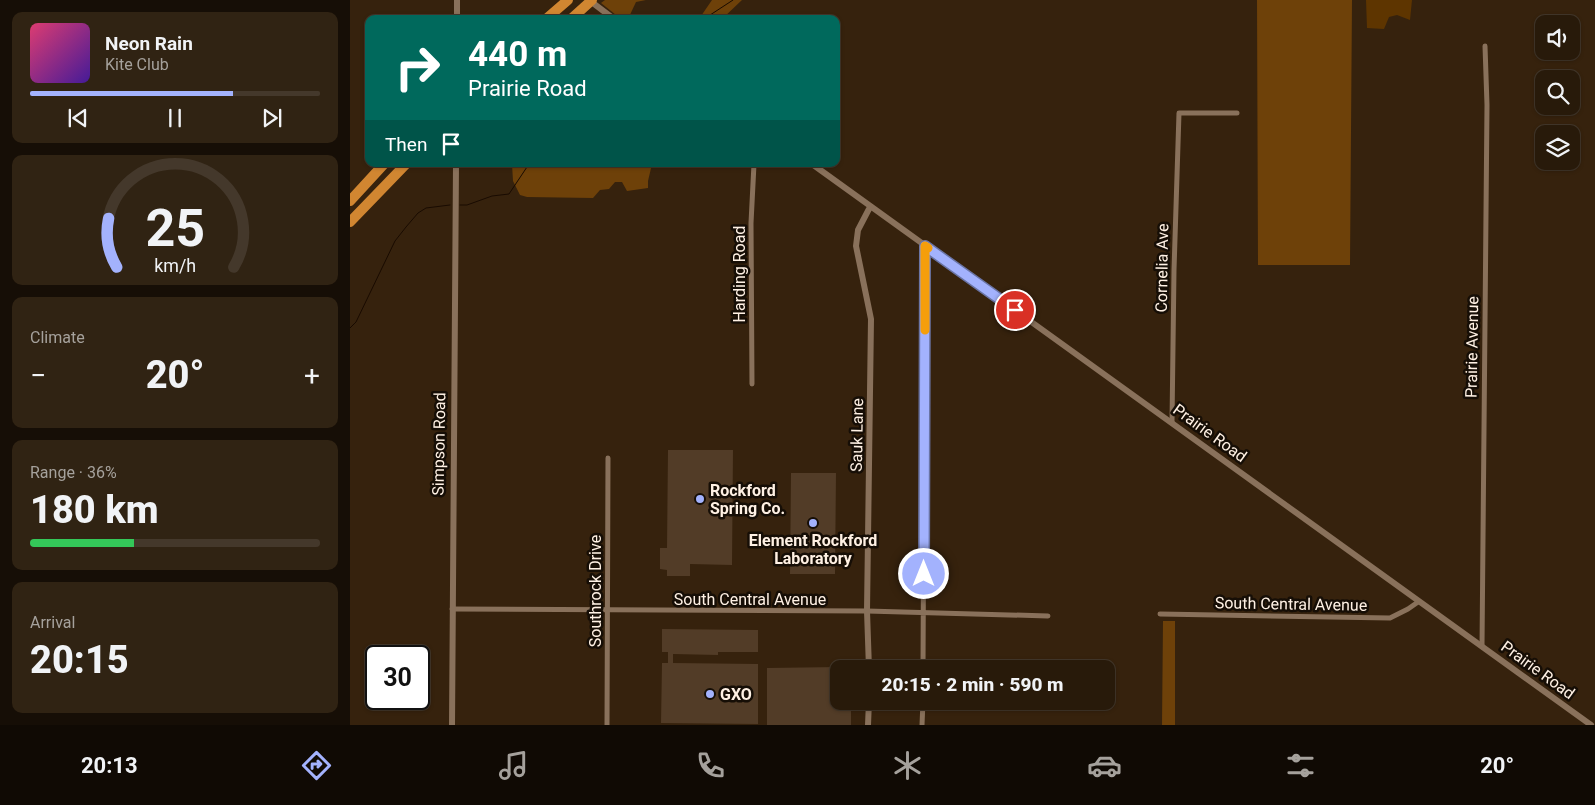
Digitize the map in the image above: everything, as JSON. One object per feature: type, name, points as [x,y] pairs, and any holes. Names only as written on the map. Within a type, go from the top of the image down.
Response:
[{"type":"highway","points":[[575,15],[592,0]]},
{"type":"highway","points":[[550,15],[565,2]]},
{"type":"highway","points":[[350,201],[381,167]]},
{"type":"highway","points":[[350,222],[403,167]]},
{"type":"street","points":[[457,0],[457,15]]},
{"type":"street","points":[[588,0],[609,15]]},
{"type":"street","name":"Prairie Avenue","points":[[1482,647],[1487,105],[1485,46]]},
{"type":"street","name":"Cornelia Ave","points":[[1172,422],[1174,260],[1179,113],[1237,113]]},
{"type":"street","name":"Simpson Road","points":[[452,725],[456,167]]},
{"type":"street","name":"Harding Road","points":[[752,384],[751,223],[754,167]]},
{"type":"street","name":"Prairie Road","points":[[816,167],[1172,422],[1418,602],[1592,725]]},
{"type":"street","name":"Sauk Lane","points":[[869,660],[867,611],[871,319],[856,246],[858,230],[870,207]]},
{"type":"street","points":[[923,660],[925,246]]},
{"type":"street","name":"Southrock Drive","points":[[607,725],[608,458]]},
{"type":"street","name":"South Central Avenue","points":[[1160,614],[1390,618],[1418,602]]},
{"type":"street","name":"South Central Avenue","points":[[452,610],[867,611],[1048,616]]},
{"type":"street","points":[[868,725],[869,710]]},
{"type":"street","points":[[922,725],[923,710]]},
{"type":"shaded area","points":[[605,0],[646,0],[636,2],[630,15],[616,15],[601,3]]},
{"type":"shaded area","points":[[712,0],[742,0],[726,15],[702,15]]},
{"type":"shaded area","points":[[1257,0],[1352,0],[1350,265],[1258,265]]},
{"type":"shaded area","points":[[1366,0],[1412,0],[1410,20],[1397,15],[1389,17],[1384,29],[1367,28]]},
{"type":"shaded area","points":[[512,167],[651,167],[648,188],[627,191],[622,182],[615,182],[609,189],[600,190],[593,198],[527,197],[520,195],[513,181]]},
{"type":"shaded area","points":[[1163,621],[1175,621],[1175,725],[1162,725]]},
{"type":"building","name":"Rockford Spring Co.","points":[[668,450],[733,450],[732,565],[690,564],[690,576],[667,576],[667,570],[660,569],[660,548],[667,548]]},
{"type":"building","name":"Element Rockford Laboratory","points":[[791,473],[836,473],[835,574],[790,574]]},
{"type":"building","name":"GXO","points":[[662,629],[758,630],[758,652],[718,652],[718,655],[673,654],[673,663],[758,664],[758,724],[661,723],[662,663],[668,663],[668,652],[662,652]]},
{"type":"building","points":[[830,667],[830,710],[851,710],[851,725],[767,725],[767,668]]},
{"type":"waterway","points":[[710,15],[733,0]]},
{"type":"waterway","points":[[460,205],[467,205],[492,196],[509,194],[527,167]]},
{"type":"waterway","points":[[350,328],[356,322],[395,241],[406,227],[418,213],[426,208],[450,205]]},
{"type":"slow traffic","points":[[925,330],[925,246],[928,248]]},
{"type":"place","name":"Rockford Spring Co.","points":[[700,499]]},
{"type":"place","name":"Element Rockford Laboratory","points":[[813,523]]},
{"type":"place","name":"GXO","points":[[710,694]]},
{"type":"route","points":[[924,574],[925,246],[1015,310]]}]
